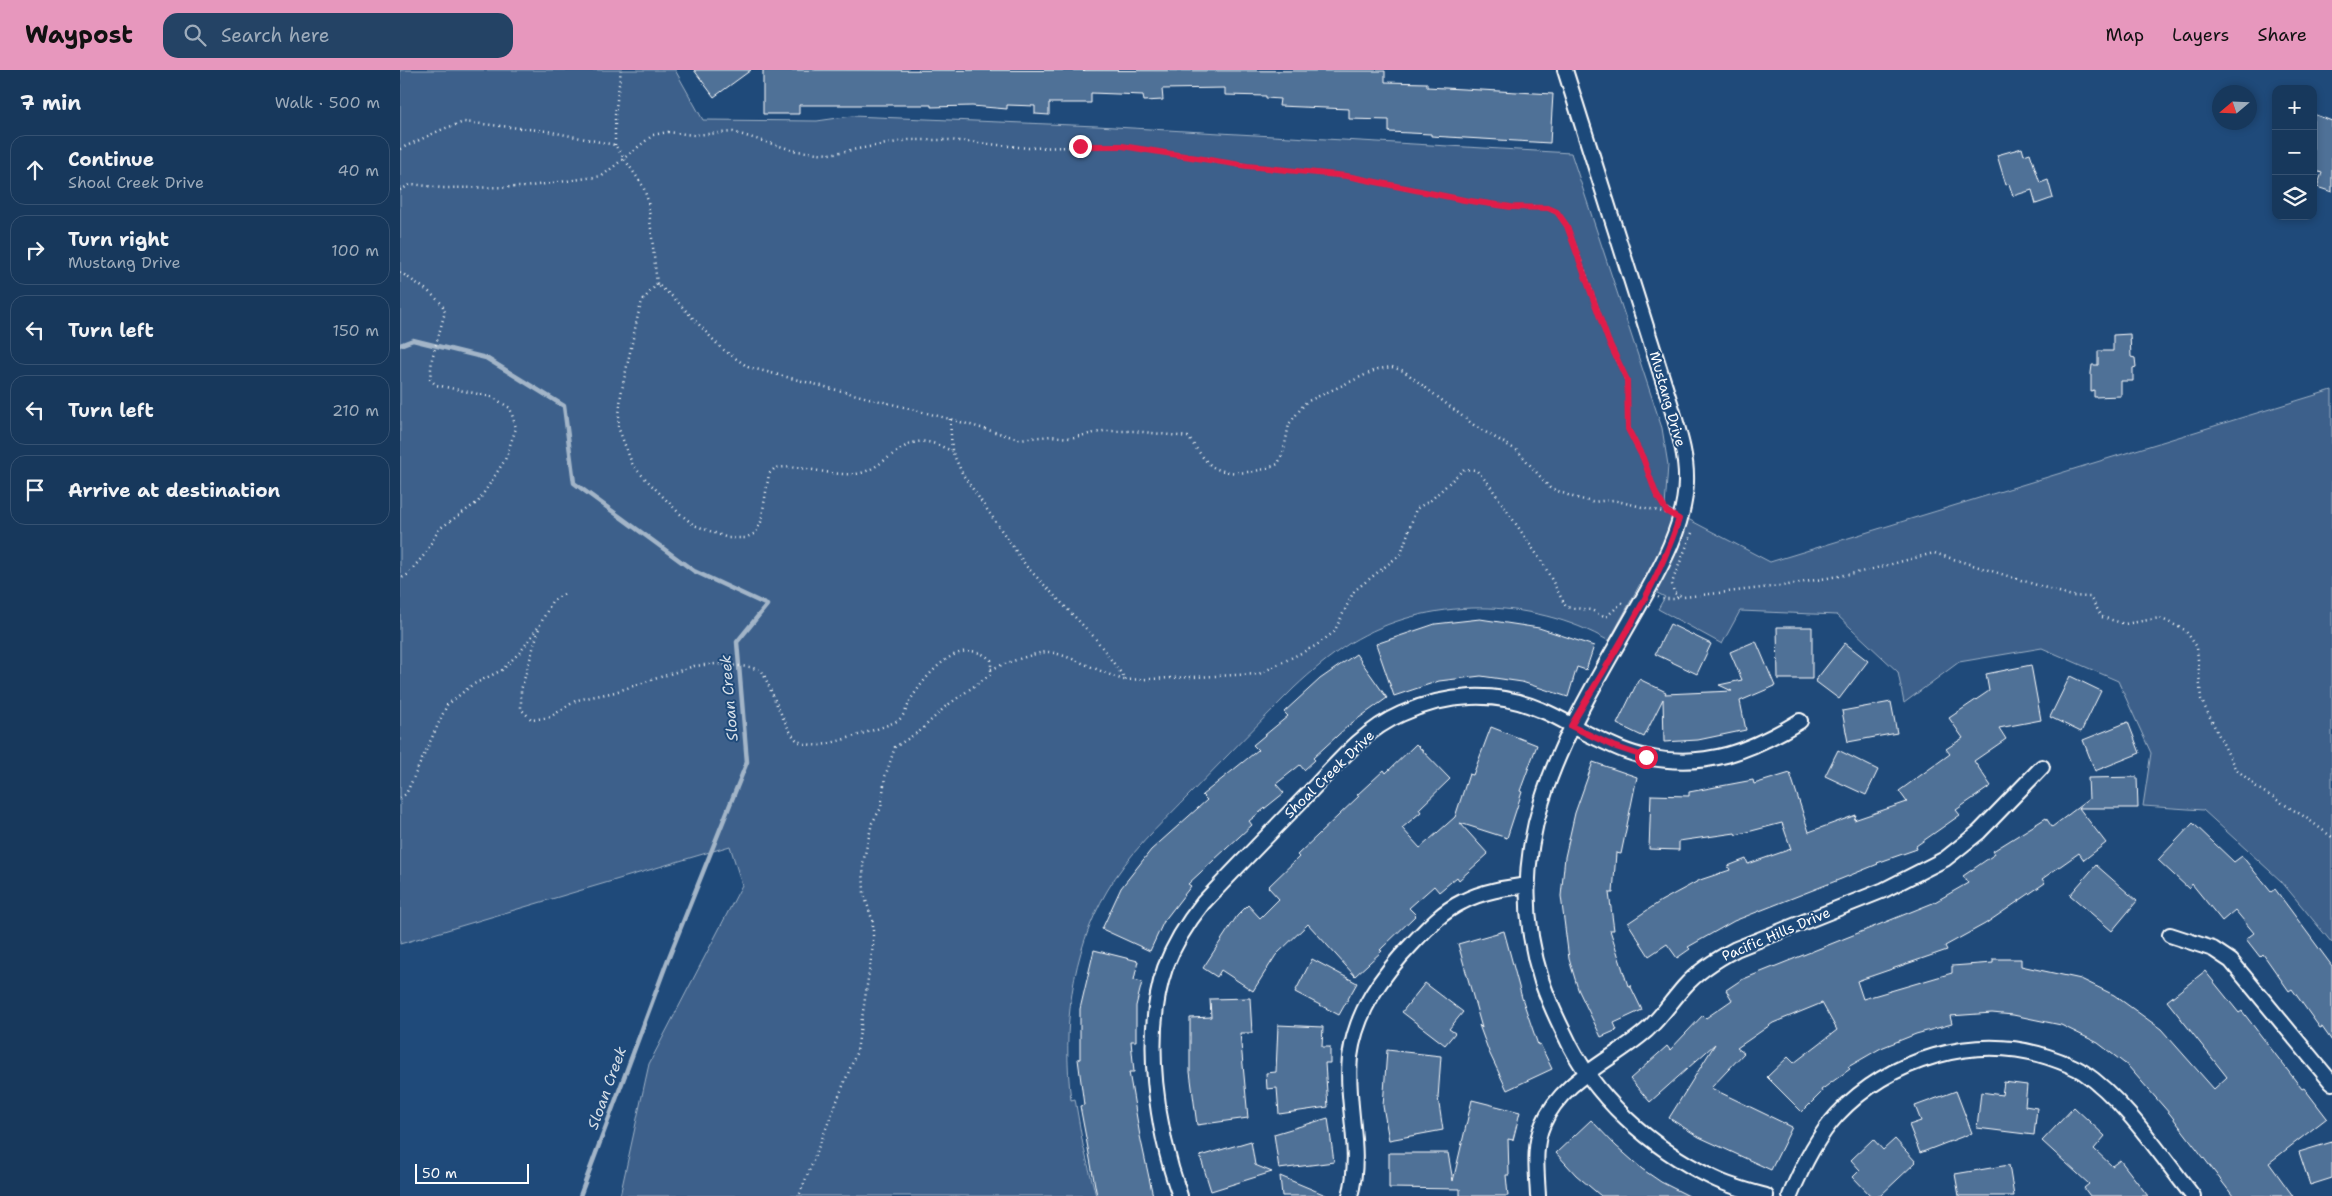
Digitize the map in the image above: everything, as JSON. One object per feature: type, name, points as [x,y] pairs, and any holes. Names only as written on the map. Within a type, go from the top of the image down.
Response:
[{"type":"street","name":"Mustang Drive","points":[[1565,70],[1681,439],[1686,482],[1684,502],[1673,516],[1667,553],[1571,726],[1545,788],[1535,825],[1528,885],[1531,929],[1542,982],[1573,1054],[1586,1073],[1619,1110],[1664,1150],[1715,1179],[1766,1196]]},
{"type":"street","name":"Shoal Creek Drive","points":[[1180,1196],[1159,1111],[1154,1048],[1155,1017],[1165,969],[1188,922],[1203,903],[1345,755],[1369,734],[1400,714],[1422,705],[1452,698],[1492,698],[1521,702],[1628,752],[1663,760],[1705,760],[1745,750],[1771,739],[1800,721]]},
{"type":"street","name":"Pacific Hills Drive","points":[[1538,1196],[1536,1157],[1538,1139],[1543,1124],[1567,1090],[1586,1073],[1646,1031],[1662,1016],[1684,987],[1716,959],[1736,949],[1907,880],[1961,849],[2042,767]]},
{"type":"street","points":[[1350,1196],[1354,1172],[1350,1058],[1355,1035],[1370,998],[1394,962],[1446,911],[1477,895],[1494,890],[1528,885]]},
{"type":"street","points":[[2170,935],[2213,949],[2231,961],[2332,1083]]},
{"type":"street","points":[[1790,1196],[1808,1156],[1824,1132],[1850,1101],[1869,1087],[1889,1074],[1929,1057],[1972,1049],[1998,1048],[2039,1054],[2080,1070],[2096,1081],[2126,1113],[2193,1196]]},
{"type":"path","points":[[621,70],[615,115],[615,145],[643,186],[648,201],[657,284],[674,298],[721,348],[748,366],[950,418],[1020,439],[1051,436],[1070,438],[1104,431],[1168,434],[1188,437],[1212,466],[1226,471],[1263,470],[1278,464],[1284,450],[1289,424],[1306,402],[1378,369],[1392,367],[1404,371],[1475,426],[1518,451],[1550,488],[1592,502],[1613,500],[1673,516],[1694,526],[1672,584],[1674,593],[1678,596],[1689,597],[1797,583],[1861,572],[1934,553],[2072,596],[2090,597],[2102,617],[2125,624],[2160,618],[2185,630],[2197,647],[2201,698],[2235,768],[2260,789],[2305,817],[2332,837]]},
{"type":"path","points":[[400,149],[443,129],[464,122],[547,131],[615,145]]},
{"type":"path","points":[[400,190],[412,184],[442,188],[524,187],[602,176],[653,135],[668,132],[694,135],[733,132],[796,151],[829,154],[909,140],[949,140],[1028,148],[1122,146],[1247,166],[1347,176],[1407,190],[1492,204],[1548,208],[1557,212],[1567,226],[1608,340],[1627,380],[1628,429],[1643,458],[1656,494],[1673,516]]},
{"type":"path","points":[[400,272],[428,290],[442,304],[445,312],[432,359],[430,379],[436,385],[492,397],[510,408],[516,428],[505,460],[478,502],[439,530],[425,554],[407,575],[400,579]]},
{"type":"path","points":[[657,284],[642,301],[638,315],[621,394],[618,427],[633,466],[679,514],[694,525],[728,538],[746,538],[756,533],[761,522],[769,474],[775,468],[789,466],[835,474],[856,474],[871,470],[912,443],[926,441],[952,451]]},
{"type":"path","points":[[950,418],[952,451],[962,475],[1026,567],[1095,638],[1126,680]]},
{"type":"path","points":[[991,669],[1046,652],[1060,654],[1104,674],[1126,680],[1200,675],[1259,674],[1317,645],[1334,632],[1354,591],[1401,554],[1416,509],[1438,494],[1464,469],[1476,470],[1488,482],[1544,566],[1566,607],[1591,610],[1606,617],[1628,597]]},
{"type":"path","points":[[1647,592],[1662,600],[1676,599],[1678,596]]},
{"type":"path","points":[[400,798],[406,794],[447,705],[472,685],[502,670],[521,651],[540,624],[552,601],[564,594]]},
{"type":"path","points":[[540,624],[521,690],[521,710],[532,720],[550,717],[577,700],[615,692],[694,666],[716,664],[750,667],[762,671],[790,733],[800,743],[820,746],[881,728],[900,719],[929,673],[953,656],[969,650],[982,652],[991,660],[991,674],[945,707],[920,731],[895,748],[885,777],[881,808],[872,823],[863,864],[864,894],[873,922],[873,946],[857,1051],[799,1196]]},
{"type":"shaded area","points":[[400,70],[675,70],[703,120],[817,121],[852,116],[1097,126],[1571,153],[1662,428],[1668,465],[1665,507],[1770,562],[2332,390],[2332,943],[2281,881],[2203,810],[2143,806],[2151,753],[2118,681],[2042,648],[1959,662],[1904,703],[1898,672],[1837,615],[1740,611],[1722,644],[1658,609],[1665,597],[1640,584],[1609,641],[1579,627],[1547,616],[1514,610],[1480,608],[1445,610],[1412,617],[1380,628],[1350,643],[1321,664],[1294,688],[1155,829],[1124,865],[1107,891],[1095,915],[1077,965],[1069,1019],[1068,1046],[1071,1100],[1075,1099],[1083,1145],[1096,1196],[620,1196],[649,1064],[742,885],[730,846],[400,944]]},
{"type":"building","points":[[694,70],[751,70],[714,97]]},
{"type":"building","points":[[763,70],[1385,71],[1385,82],[1427,83],[1427,87],[1553,94],[1550,143],[1389,132],[1389,120],[1349,119],[1349,109],[1279,106],[1280,99],[1266,98],[1266,96],[1225,95],[1225,88],[1162,89],[1163,100],[1144,101],[1143,95],[1091,93],[1091,103],[1049,103],[1049,115],[1035,114],[1035,106],[1007,105],[1007,109],[972,106],[931,107],[931,105],[799,105],[799,114],[763,114]]},
{"type":"building","points":[[2317,115],[2332,121],[2332,192],[2317,187],[2322,173],[2317,171]]},
{"type":"building","points":[[2022,148],[2024,155],[2030,153],[2040,183],[2048,180],[2053,198],[2036,204],[2032,190],[2013,196],[2009,184],[2006,185],[1997,155]]},
{"type":"building","points":[[2130,334],[2131,357],[2135,358],[2136,367],[2133,368],[2133,381],[2121,381],[2121,396],[2094,397],[2094,390],[2091,391],[2091,373],[2092,365],[2098,365],[2098,351],[2113,351],[2113,335]]},
{"type":"building","points":[[1480,619],[1539,628],[1594,646],[1586,670],[1577,667],[1568,697],[1522,682],[1481,676],[1439,681],[1394,696],[1376,644],[1435,624]]},
{"type":"building","points":[[1670,624],[1711,644],[1697,674],[1655,654]]},
{"type":"building","points":[[1777,627],[1812,627],[1812,679],[1778,679]]},
{"type":"building","points":[[1756,641],[1775,686],[1740,701],[1746,730],[1698,740],[1664,742],[1663,699],[1644,737],[1617,724],[1639,679],[1666,692],[1665,694],[1732,691],[1719,685],[1742,680],[1730,652]]},
{"type":"building","points":[[1845,643],[1868,661],[1839,699],[1815,681]]},
{"type":"building","points":[[1356,654],[1387,698],[1349,725],[1313,758],[1315,760],[1304,770],[1300,765],[1276,784],[1284,793],[1249,821],[1252,825],[1188,884],[1191,886],[1164,921],[1150,951],[1102,929],[1121,888],[1151,850],[1207,800],[1202,795],[1258,750],[1253,745],[1288,716],[1284,712],[1320,679]]},
{"type":"building","points":[[2031,665],[2041,720],[1999,728],[2006,739],[1974,761],[1991,786],[1956,810],[1960,815],[1916,846],[1917,849],[1877,863],[1734,921],[1688,947],[1690,949],[1677,958],[1667,944],[1649,956],[1628,923],[1661,901],[1700,880],[1730,870],[1728,866],[1746,859],[1748,864],[1791,849],[1782,823],[1736,835],[1735,833],[1679,841],[1679,850],[1649,849],[1651,795],[1689,796],[1689,792],[1753,780],[1754,784],[1790,773],[1809,832],[1856,815],[1854,820],[1907,802],[1899,791],[1950,754],[1946,749],[1963,738],[1949,718],[1989,691],[1986,674]]},
{"type":"building","points":[[2070,676],[2101,691],[2081,732],[2050,717]]},
{"type":"building","points":[[1891,702],[1897,733],[1848,742],[1842,711]]},
{"type":"building","points":[[2128,722],[2140,753],[2095,771],[2083,740]]},
{"type":"building","points":[[1491,727],[1537,745],[1520,791],[1522,792],[1507,838],[1460,823],[1488,854],[1459,880],[1457,877],[1439,892],[1434,886],[1409,908],[1416,915],[1355,976],[1308,924],[1276,955],[1253,991],[1221,970],[1217,977],[1203,968],[1237,916],[1248,905],[1260,918],[1279,899],[1268,887],[1299,857],[1297,855],[1359,796],[1357,795],[1384,770],[1386,773],[1416,744],[1450,779],[1419,809],[1421,812],[1402,828],[1420,848],[1455,817],[1469,774],[1473,775]]},
{"type":"building","points":[[1838,750],[1878,770],[1866,795],[1825,776]]},
{"type":"building","points":[[1593,762],[1637,777],[1621,854],[1616,853],[1613,893],[1609,893],[1614,930],[1610,930],[1628,986],[1630,985],[1642,1010],[1614,1023],[1617,1030],[1601,1037],[1578,989],[1569,959],[1561,896],[1565,857],[1575,813]]},
{"type":"building","points":[[2137,777],[2138,808],[2079,808],[2106,843],[2084,860],[2079,853],[2042,879],[2045,883],[1985,924],[1945,946],[1947,950],[1857,981],[1863,999],[1952,973],[1952,966],[1993,963],[1993,959],[2021,959],[2021,966],[2081,979],[2114,995],[2161,1029],[2214,1089],[2227,1077],[2167,1001],[2205,971],[2239,1013],[2242,1011],[2302,1089],[2304,1088],[2327,1118],[2269,1163],[2293,1196],[2233,1196],[2170,1114],[2128,1066],[2098,1043],[2061,1025],[2013,1015],[1992,1013],[1950,1016],[1952,1024],[1916,1034],[1881,1048],[1848,1067],[1850,1069],[1821,1090],[1822,1092],[1802,1112],[1767,1077],[1788,1057],[1794,1063],[1837,1030],[1822,1003],[1773,1023],[1737,1048],[1744,1053],[1711,1088],[1792,1127],[1771,1170],[1699,1137],[1669,1118],[1715,1044],[1650,1102],[1630,1079],[1667,1046],[1670,1050],[1703,1015],[1706,1018],[1732,1000],[1726,990],[1741,980],[1933,903],[1968,883],[1963,876],[1995,854],[1993,851],[2046,818],[2052,827],[2089,799],[2088,778]]},
{"type":"building","points":[[2193,823],[2234,862],[2242,856],[2271,892],[2275,889],[2332,966],[2332,1041],[2322,1027],[2320,1028],[2292,989],[2289,991],[2263,954],[2260,957],[2246,939],[2254,933],[2235,910],[2222,921],[2192,884],[2189,889],[2158,860]]},
{"type":"building","points":[[2096,865],[2137,901],[2112,931],[2070,895]]},
{"type":"building","points":[[1504,931],[1522,998],[1538,1045],[1540,1044],[1552,1069],[1507,1090],[1479,1025],[1482,1028],[1458,944]]},
{"type":"building","points":[[1094,950],[1138,961],[1134,980],[1142,982],[1136,1006],[1136,1041],[1131,1041],[1134,1072],[1129,1072],[1153,1196],[1097,1196],[1080,1106],[1084,1105],[1078,1059],[1080,1059],[1080,1009]]},
{"type":"building","points":[[1312,959],[1357,983],[1339,1015],[1295,992]]},
{"type":"building","points":[[1425,983],[1463,1012],[1449,1029],[1455,1033],[1445,1045],[1402,1012]]},
{"type":"building","points":[[1250,998],[1252,1033],[1240,1033],[1248,1118],[1197,1125],[1190,1072],[1190,1018],[1211,1017],[1210,999]]},
{"type":"building","points":[[1278,1025],[1323,1027],[1322,1047],[1330,1047],[1330,1063],[1325,1063],[1328,1107],[1279,1114],[1277,1088],[1267,1089],[1266,1073],[1276,1072]]},
{"type":"building","points":[[1387,1050],[1441,1056],[1438,1098],[1443,1130],[1389,1140],[1383,1106]]},
{"type":"building","points":[[2004,1082],[2027,1085],[2025,1106],[2037,1108],[2034,1135],[1977,1128],[1981,1092],[2002,1095]]},
{"type":"building","points":[[1956,1091],[1972,1133],[1920,1153],[1909,1125],[1921,1121],[1915,1106]]},
{"type":"building","points":[[1472,1100],[1520,1112],[1513,1140],[1508,1139],[1509,1175],[1506,1175],[1508,1196],[1460,1196],[1460,1189],[1389,1188],[1389,1153],[1448,1153],[1453,1181]]},
{"type":"building","points":[[2074,1107],[2105,1136],[2094,1149],[2112,1166],[2120,1160],[2148,1196],[2090,1196],[2084,1188],[2089,1184],[2042,1141]]},
{"type":"building","points":[[1328,1118],[1334,1162],[1279,1169],[1274,1134]]},
{"type":"building","points":[[1591,1120],[1642,1169],[1661,1182],[1689,1196],[1601,1196],[1576,1175],[1556,1153]]},
{"type":"building","points":[[1873,1139],[1883,1150],[1895,1139],[1916,1162],[1880,1196],[1871,1196],[1853,1177],[1860,1170],[1851,1160]]},
{"type":"building","points":[[1251,1141],[1255,1165],[1272,1172],[1211,1191],[1200,1156]]},
{"type":"building","points":[[2332,1142],[2332,1178],[2310,1185],[2299,1152]]},
{"type":"building","points":[[2009,1165],[2014,1196],[1959,1196],[1955,1174]]},
{"type":"building","points":[[1280,1176],[1328,1196],[1282,1196]]},
{"type":"waterway","name":"Sloan Creek","points":[[400,345],[413,340],[486,358],[564,406],[574,483],[694,571],[767,605],[737,642],[747,762],[667,962],[580,1196]]},
{"type":"route","points":[[1080,146],[1122,146],[1247,166],[1347,176],[1407,190],[1464,200],[1511,207],[1548,208],[1557,212],[1567,226],[1608,340],[1627,380],[1628,429],[1643,458],[1656,494],[1667,512],[1679,519],[1667,553],[1647,592],[1571,726],[1613,746],[1646,757]]}]
